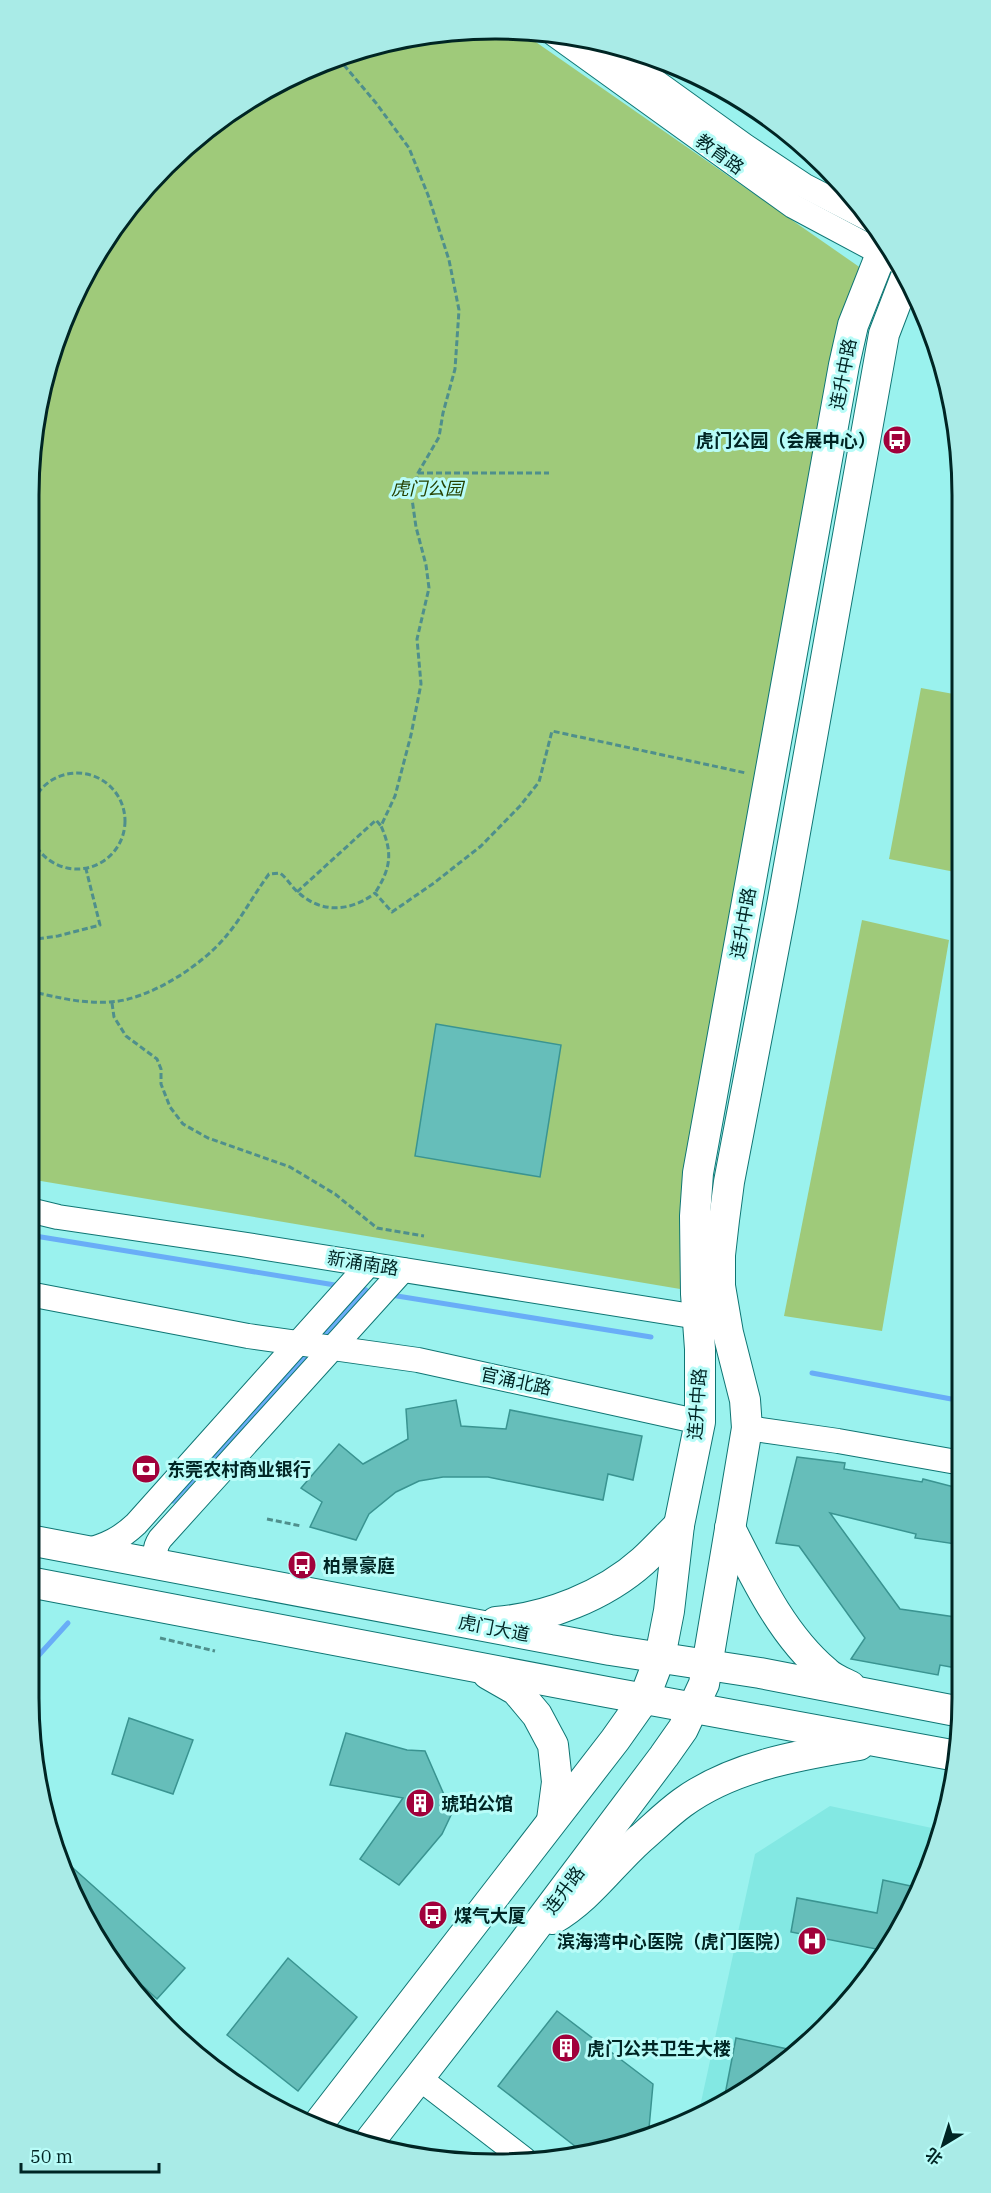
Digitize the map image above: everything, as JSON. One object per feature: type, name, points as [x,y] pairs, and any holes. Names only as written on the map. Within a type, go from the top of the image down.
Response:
[{"type":"main road","name":"连升中路","points":[[660,1658],[669,1611],[679,1525],[700,1422],[695,1216],[698,1173],[844,365],[853,326],[885,257]]},
{"type":"main road","name":"连升中路","points":[[716,1616],[747,1428],[745,1400],[728,1333],[720,1286],[720,1255],[728,1191],[795,835],[884,334],[902,288]]},
{"type":"main road","points":[[469,1623],[517,1620],[562,1608],[603,1589],[641,1562],[679,1525]]},
{"type":"main road","points":[[730,1528],[757,1581],[793,1638],[826,1673],[860,1692]]},
{"type":"main road","name":"虎门大道","points":[[39,1542],[610,1650],[708,1665],[952,1710]]},
{"type":"main road","points":[[39,1584],[948,1754]]},
{"type":"main road","name":"连升路","points":[[373,2137],[532,1932],[670,1747],[694,1708],[704,1684],[716,1616]]},
{"type":"main road","points":[[322,2119],[615,1740],[644,1699],[660,1658]]},
{"type":"main road","points":[[476,1666],[516,1690],[537,1715],[553,1745],[557,1782],[551,1822]]},
{"type":"main road","points":[[532,1932],[567,1911],[599,1883],[638,1841],[683,1802],[718,1782],[759,1766],[880,1741]]},
{"type":"street","name":"教育路","points":[[570,45],[793,206],[880,249]]},
{"type":"street","name":"教育路","points":[[621,57],[805,186],[851,210]]},
{"type":"street","name":"新涌南路","points":[[39,1213],[363,1271],[698,1317]]},
{"type":"street","points":[[86,1551],[108,1545],[122,1537],[136,1524],[363,1271]]},
{"type":"street","points":[[166,1566],[159,1561],[155,1553],[154,1548],[160,1539],[397,1276]]},
{"type":"street","points":[[39,1296],[298,1344]]},
{"type":"street","name":"官涌北路","points":[[298,1344],[339,1340],[418,1360],[700,1422]]},
{"type":"street","points":[[747,1428],[952,1461]]},
{"type":"street","points":[[419,2078],[517,2153]]},
{"type":"path","points":[[344,65],[376,103],[409,148],[428,195],[449,260],[459,310],[455,369],[439,437],[418,473],[412,499],[429,588],[417,639],[421,684],[395,796],[381,826]]},
{"type":"path","points":[[418,473],[549,473]]},
{"type":"path","points":[[375,892],[392,912],[481,846],[520,806],[538,782],[552,731],[750,774]]},
{"type":"path","points":[[39,793],[58,777],[73,773],[88,774],[102,779],[118,796],[126,818],[124,833],[118,847],[107,859],[87,869],[60,866],[46,857],[39,849]]},
{"type":"path","points":[[39,993],[74,1001],[112,1002],[152,991],[193,968],[227,935],[269,874],[280,873],[297,892],[309,902],[331,909],[350,907],[365,900],[375,892],[386,875],[390,858],[388,842],[376,820],[297,892]]},
{"type":"path","points":[[39,939],[100,925],[87,869]]},
{"type":"path","points":[[112,1002],[114,1017],[126,1036],[157,1059],[161,1070],[160,1084],[170,1107],[183,1124],[208,1138],[290,1167],[335,1194],[377,1228],[424,1236]]},
{"type":"path","points":[[267,1519],[301,1526]]},
{"type":"path","points":[[160,1638],[215,1651]]},
{"type":"shaded area","name":"滨海湾中心医院（虎门医院）","points":[[830,1806],[933,1828],[917,1872],[891,1926],[858,1975],[839,1998],[796,2041],[773,2060],[724,2093],[700,2105],[755,1854]]},
{"type":"green space","name":"虎门公园","points":[[466,40],[534,41],[868,273],[686,1290],[39,1181],[39,496],[43,436],[48,406],[63,349],[86,294],[116,242],[152,195],[195,152],[242,116],[294,86],[349,63],[406,48]]},
{"type":"green space","points":[[921,688],[952,694],[952,871],[889,859]]},
{"type":"green space","points":[[862,920],[949,940],[882,1331],[784,1316]]},
{"type":"building","points":[[436,1024],[561,1045],[540,1177],[415,1156]]},
{"type":"building","points":[[456,1400],[461,1426],[506,1429],[510,1410],[642,1436],[633,1480],[608,1474],[603,1500],[488,1477],[443,1477],[419,1481],[396,1492],[369,1514],[356,1540],[310,1527],[322,1502],[301,1488],[339,1444],[363,1464],[408,1439],[406,1409]]},
{"type":"building","points":[[797,1457],[845,1463],[844,1469],[922,1482],[923,1479],[952,1486],[952,1544],[915,1538],[916,1534],[830,1513],[900,1609],[952,1617],[952,1667],[940,1665],[938,1675],[851,1659],[865,1638],[799,1546],[776,1543]]},
{"type":"building","points":[[129,1718],[193,1740],[173,1794],[112,1774]]},
{"type":"building","name":"琥珀公馆","points":[[346,1733],[407,1750],[425,1751],[452,1813],[442,1834],[399,1885],[360,1859],[403,1798],[330,1785]]},
{"type":"building","points":[[72,1867],[185,1968],[157,1999],[140,1983],[116,1951],[100,1926]]},
{"type":"building","points":[[883,1880],[911,1886],[891,1926],[876,1949],[791,1932],[797,1898],[877,1913]]},
{"type":"building","points":[[288,1958],[357,2017],[298,2091],[227,2035]]},
{"type":"building","name":"虎门公共卫生大楼","points":[[557,2011],[653,2084],[649,2127],[576,2147],[498,2086]]},
{"type":"building","points":[[736,2038],[787,2049],[749,2077],[726,2092]]},
{"type":"waterway","points":[[39,1237],[341,1286]]},
{"type":"waterway","points":[[322,1338],[366,1290]]},
{"type":"waterway","points":[[391,1295],[651,1337]]},
{"type":"waterway","points":[[173,1501],[310,1352]]},
{"type":"waterway","points":[[812,1373],[952,1399]]},
{"type":"waterway","points":[[39,1655],[68,1623]]},
{"type":"place","name":"虎门公园（会展中心）","points":[[897,440]]},
{"type":"place","name":"东莞农村商业银行","points":[[146,1469]]},
{"type":"place","name":"柏景豪庭","points":[[302,1565]]},
{"type":"place","name":"琥珀公馆","points":[[420,1803]]},
{"type":"place","name":"煤气大厦","points":[[433,1915]]},
{"type":"place","name":"滨海湾中心医院（虎门医院）","points":[[812,1941]]},
{"type":"place","name":"虎门公共卫生大楼","points":[[566,2048]]}]
